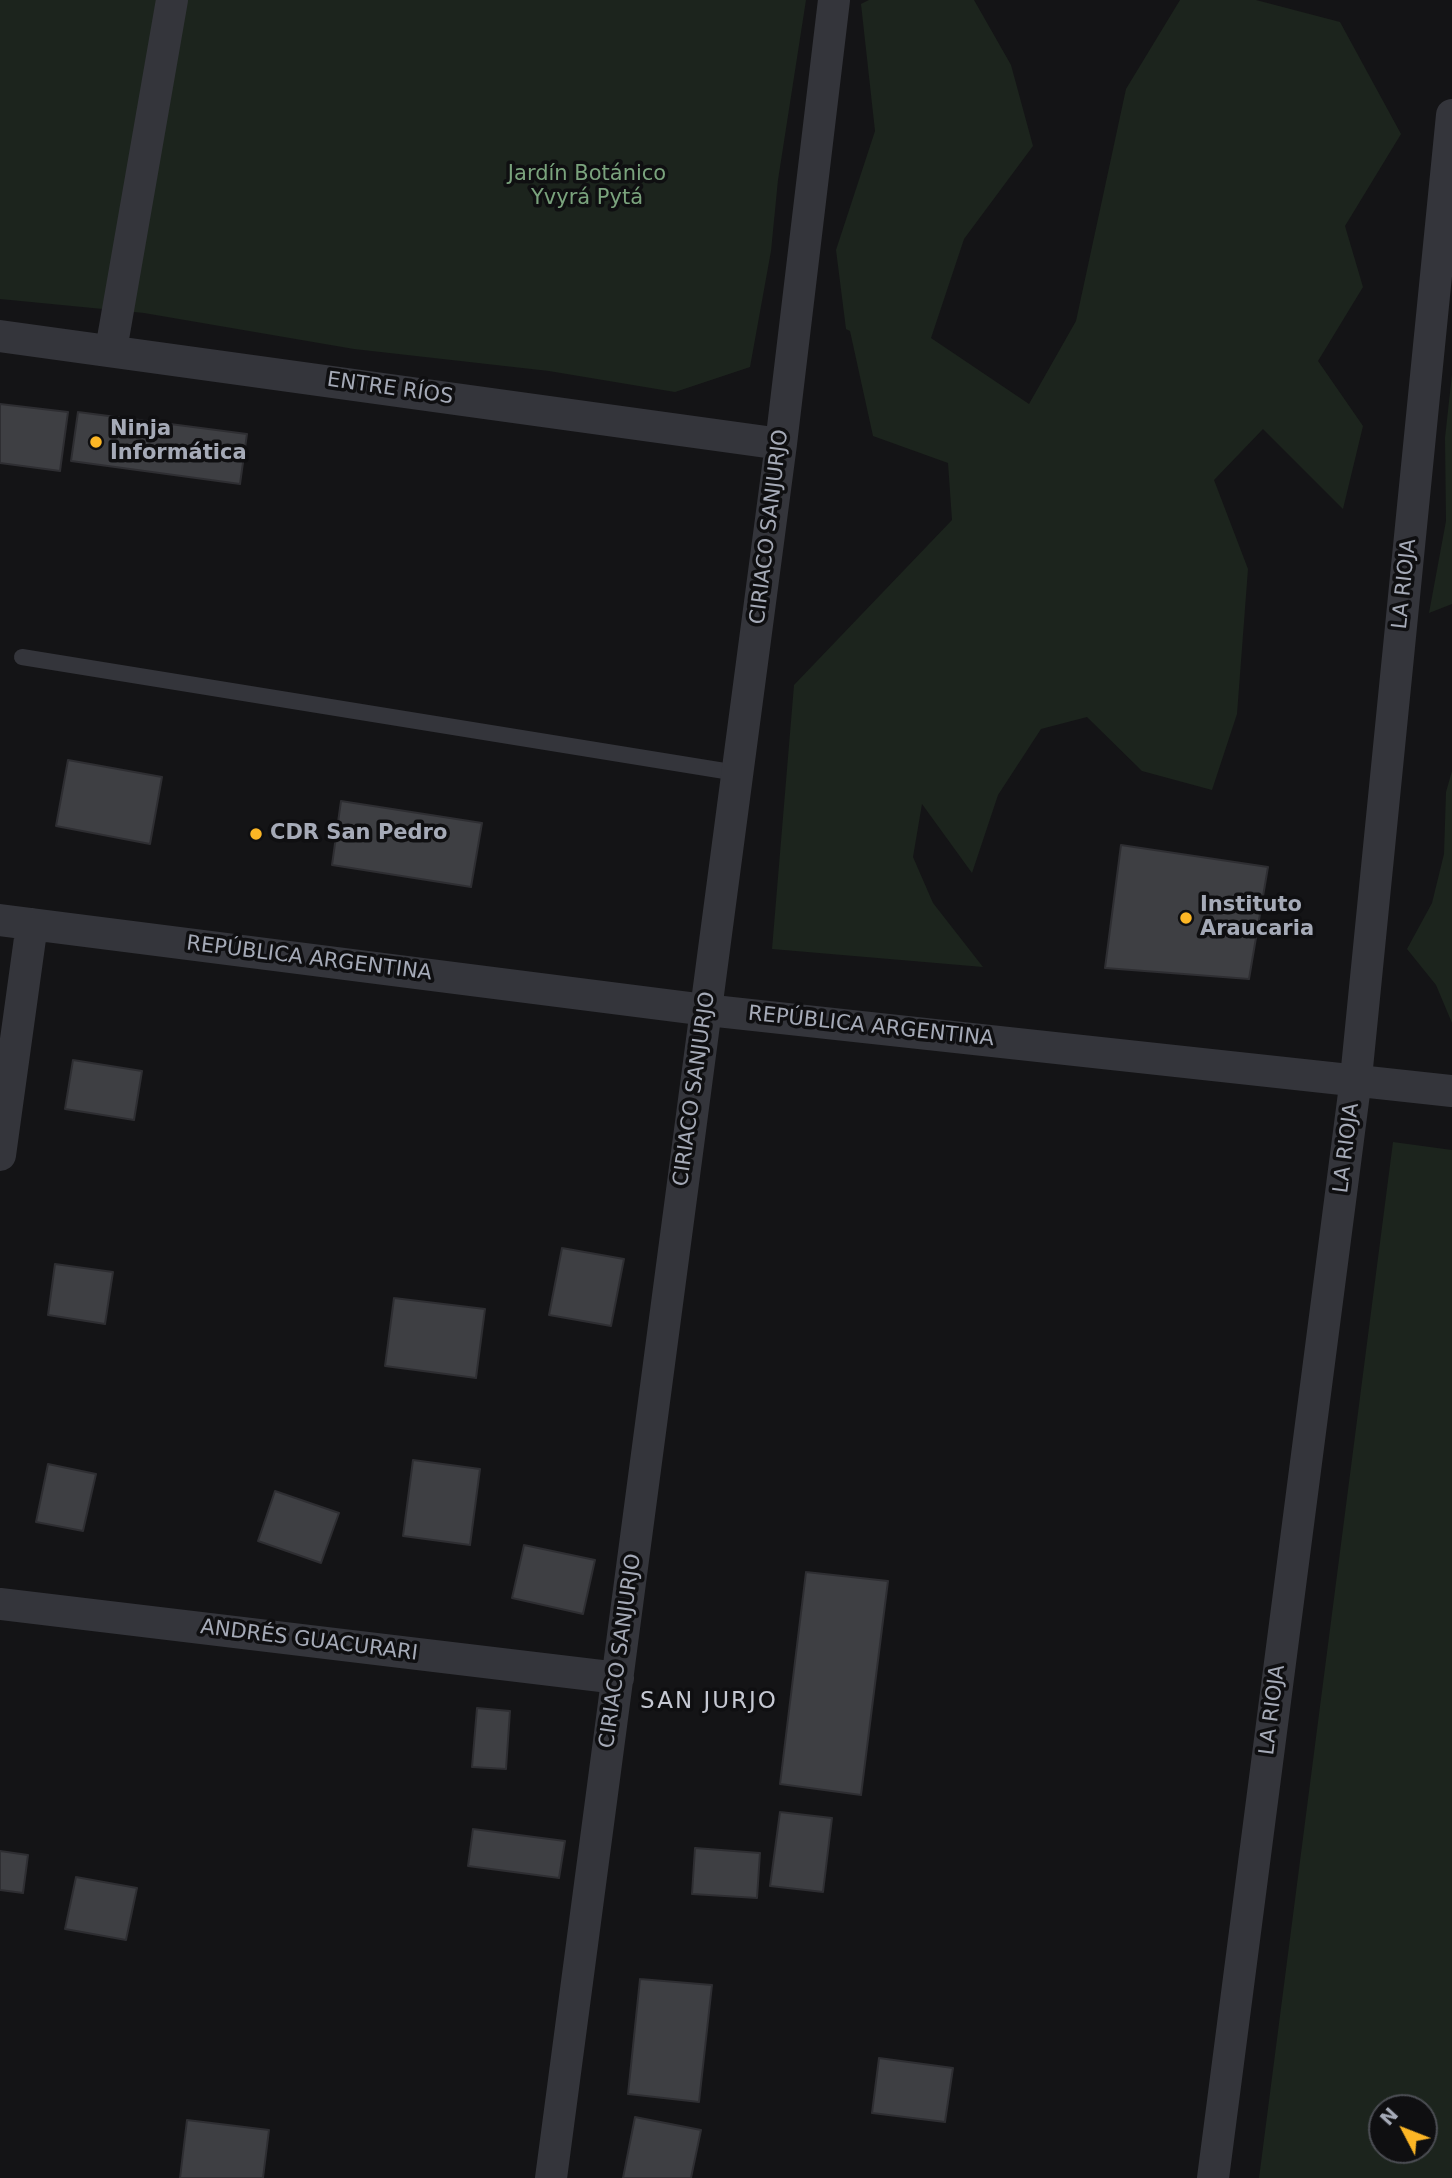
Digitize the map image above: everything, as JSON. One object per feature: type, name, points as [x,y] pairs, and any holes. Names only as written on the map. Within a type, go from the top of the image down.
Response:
[{"type":"street","points":[[111,350],[172,0]]},
{"type":"street","name":"CIRIACO SANJURJO","points":[[551,2178],[781,444],[834,0]]},
{"type":"street","name":"LA RIOJA","points":[[1213,2178],[1356,1079],[1452,115]]},
{"type":"street","name":"ENTRE RÍOS","points":[[0,336],[781,444]]},
{"type":"street","name":"REPÚBLICA ARGENTINA","points":[[0,920],[706,1010],[1452,1091]]},
{"type":"street","points":[[0,1155],[32,924]]},
{"type":"street","name":"ANDRÉS GUACURARI","points":[[0,1604],[618,1678]]},
{"type":"lane","points":[[22,657],[737,773]]},
{"type":"green space","name":"Jardín Botánico Yvyrá Pytá","points":[[0,0],[806,0],[778,180],[771,251],[750,367],[675,392],[549,371],[354,349],[144,313],[0,299]]},
{"type":"green space","points":[[869,0],[974,0],[1011,65],[1033,146],[964,239],[931,338],[1029,404],[1076,321],[1126,89],[1180,0],[1256,0],[1340,22],[1401,134],[1345,226],[1363,287],[1318,361],[1363,426],[1343,509],[1263,429],[1214,480],[1248,569],[1237,714],[1212,790],[1142,771],[1087,717],[1041,729],[998,795],[972,873],[922,804],[913,857],[933,903],[983,967],[772,949],[794,685],[952,520],[948,463],[873,436],[850,331],[846,329],[836,250],[875,131],[861,4]]},
{"type":"green space","points":[[1452,374],[1452,604],[1429,613],[1446,521],[1445,438]]},
{"type":"green space","points":[[1452,771],[1452,1023],[1436,985],[1407,949],[1432,903],[1444,854],[1446,792]]},
{"type":"green space","points":[[1393,1142],[1452,1150],[1452,2178],[1259,2178]]},
{"type":"building","points":[[0,404],[68,412],[60,471],[0,463]]},
{"type":"building","points":[[78,412],[247,434],[240,484],[71,461]]},
{"type":"building","points":[[68,760],[162,777],[150,844],[56,826]]},
{"type":"building","points":[[341,801],[482,823],[471,887],[332,865]]},
{"type":"building","name":"Instituto Araucaria","points":[[1121,845],[1268,867],[1249,979],[1105,968]]},
{"type":"building","points":[[73,1060],[142,1071],[134,1120],[65,1109]]},
{"type":"building","points":[[562,1248],[624,1259],[611,1326],[549,1315]]},
{"type":"building","points":[[55,1264],[113,1272],[105,1324],[48,1315]]},
{"type":"building","points":[[394,1298],[485,1309],[476,1378],[385,1366]]},
{"type":"building","points":[[413,1460],[480,1469],[470,1545],[403,1536]]},
{"type":"building","points":[[48,1464],[96,1474],[83,1531],[36,1522]]},
{"type":"building","points":[[275,1491],[339,1513],[321,1563],[258,1541]]},
{"type":"building","points":[[524,1545],[595,1560],[583,1614],[512,1598]]},
{"type":"building","points":[[806,1572],[888,1581],[861,1795],[780,1784]]},
{"type":"building","points":[[477,1708],[510,1711],[506,1769],[472,1767]]},
{"type":"building","points":[[780,1812],[832,1818],[823,1892],[770,1886]]},
{"type":"building","points":[[473,1829],[565,1841],[559,1878],[468,1866]]},
{"type":"building","points":[[695,1848],[760,1853],[757,1898],[692,1894]]},
{"type":"building","points":[[0,1851],[28,1855],[23,1893],[0,1890]]},
{"type":"building","points":[[76,1877],[137,1888],[126,1940],[65,1929]]},
{"type":"building","points":[[640,1979],[712,1985],[699,2102],[628,2094]]},
{"type":"building","points":[[879,2058],[953,2068],[945,2122],[872,2113]]},
{"type":"building","points":[[635,2117],[701,2130],[691,2178],[623,2178]]},
{"type":"building","points":[[187,2120],[269,2130],[263,2178],[180,2178]]},
{"type":"place","name":"Ninja Informática","points":[[96,442]]},
{"type":"place","name":"CDR San Pedro","points":[[256,834]]},
{"type":"place","name":"Instituto Araucaria","points":[[1186,918]]},
{"type":"district","name":"SAN JURJO","points":[[709,1702]]}]
